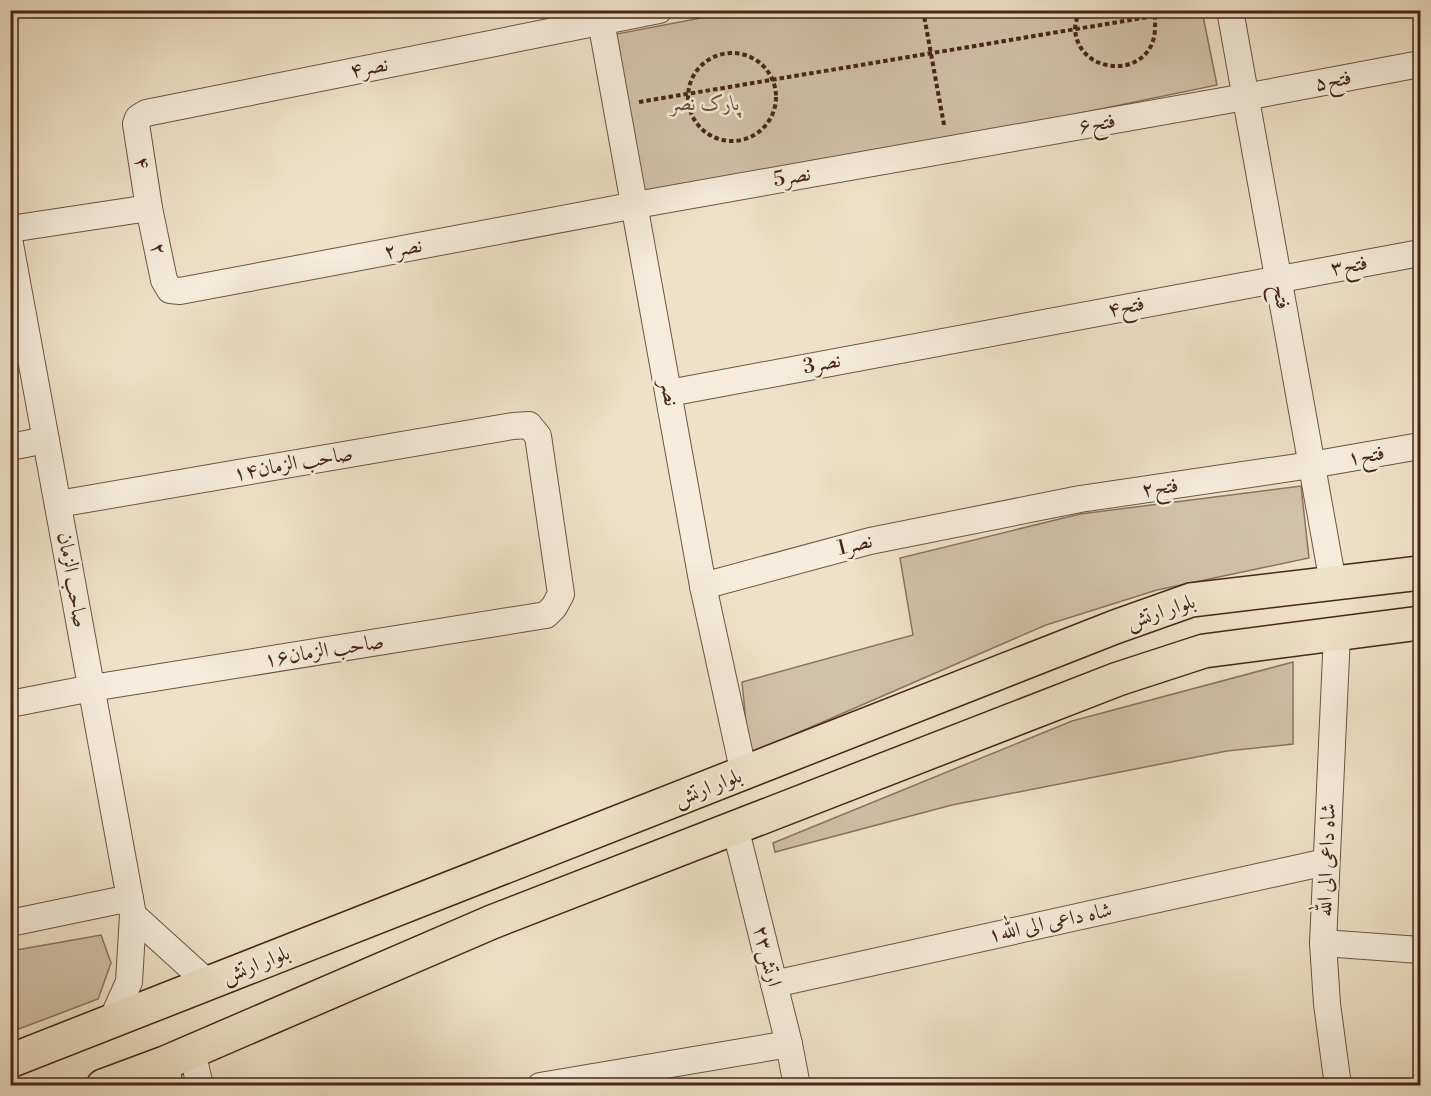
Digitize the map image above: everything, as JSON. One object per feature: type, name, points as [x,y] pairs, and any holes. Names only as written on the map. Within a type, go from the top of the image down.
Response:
[{"type":"main road","name":"بلوار ارتش","points":[[10,1061],[1115,627],[1191,600],[1420,573]]},
{"type":"main road","points":[[103,1086],[176,1067],[492,922],[1118,679],[1204,651],[1420,623]]},
{"type":"street","name":"۴نصر","points":[[138,117],[146,113],[600,16],[659,10]]},
{"type":"street","name":"فتح","points":[[1230,10],[1333,583]]},
{"type":"street","name":"نصر","points":[[600,16],[636,205],[703,586],[744,774]]},
{"type":"street","name":"۵فتح","points":[[1245,97],[1420,64]]},
{"type":"street","name":"۶فتح","points":[[948,150],[1245,97]]},
{"type":"street","name":"۴","points":[[138,117],[136,124],[148,208]]},
{"type":"street","name":"5نصر","points":[[636,205],[948,150]]},
{"type":"street","name":"نصر۲","points":[[170,290],[180,291],[636,205]]},
{"type":"street","points":[[10,229],[148,208]]},
{"type":"street","name":"۲","points":[[148,208],[164,280],[170,290]]},
{"type":"street","name":"صاحب الزمان","points":[[10,244],[132,907],[129,982],[111,1022]]},
{"type":"street","name":"۳فتح","points":[[1278,278],[1420,253]]},
{"type":"street","name":"فتح۴","points":[[974,336],[1278,278]]},
{"type":"street","name":"3نصر","points":[[669,393],[974,336]]},
{"type":"street","name":"صاحب الزمان۱۴","points":[[58,504],[529,425],[538,436],[561,594],[554,607]]},
{"type":"street","points":[[10,447],[46,440]]},
{"type":"street","name":"۱فتح","points":[[1311,465],[1420,446]]},
{"type":"street","name":"۲فتح","points":[[1009,513],[1080,499],[1311,465]]},
{"type":"street","name":"1نصر","points":[[703,586],[870,541],[1009,513]]},
{"type":"street","name":"صاحب الزمان۱۶","points":[[10,704],[92,688],[546,615],[554,607]]},
{"type":"street","name":"شاه داعی الی الله","points":[[1337,634],[1323,943],[1327,1004],[1338,1086]]},
{"type":"street","name":"ارتش۲۳","points":[[735,827],[789,1044],[797,1086]]},
{"type":"street","name":"شاه داعی الی الله۱","points":[[774,984],[1326,862]]},
{"type":"street","points":[[10,923],[132,907],[209,984]]},
{"type":"street","points":[[1323,943],[1420,950]]},
{"type":"street","points":[[540,1086],[789,1044]]},
{"type":"street","points":[[176,1067],[200,1086]]},
{"type":"path","points":[[923,10],[948,150]]},
{"type":"path","points":[[1078,10],[1075,30],[1083,51],[1100,64],[1122,67],[1143,57],[1155,39],[1156,16],[1152,10]]},
{"type":"path","points":[[617,106],[1190,10]]},
{"type":"path","points":[[725,52],[745,54],[763,63],[774,80],[777,102],[768,123],[750,138],[728,141],[706,134],[692,116],[687,93],[693,74],[707,60],[725,52]]},
{"type":"green space","name":"پارک نصر","points":[[743,10],[1202,11],[1217,85],[636,205],[606,36]]},
{"type":"green space","points":[[1301,486],[1309,558],[1157,590],[1046,625],[749,754],[742,682],[913,635],[900,558],[1080,514]]},
{"type":"green space","points":[[1293,662],[1293,744],[1227,751],[952,805],[775,852],[773,843],[1072,721]]},
{"type":"green space","points":[[101,935],[111,963],[98,999],[11,1032],[11,951]]}]
